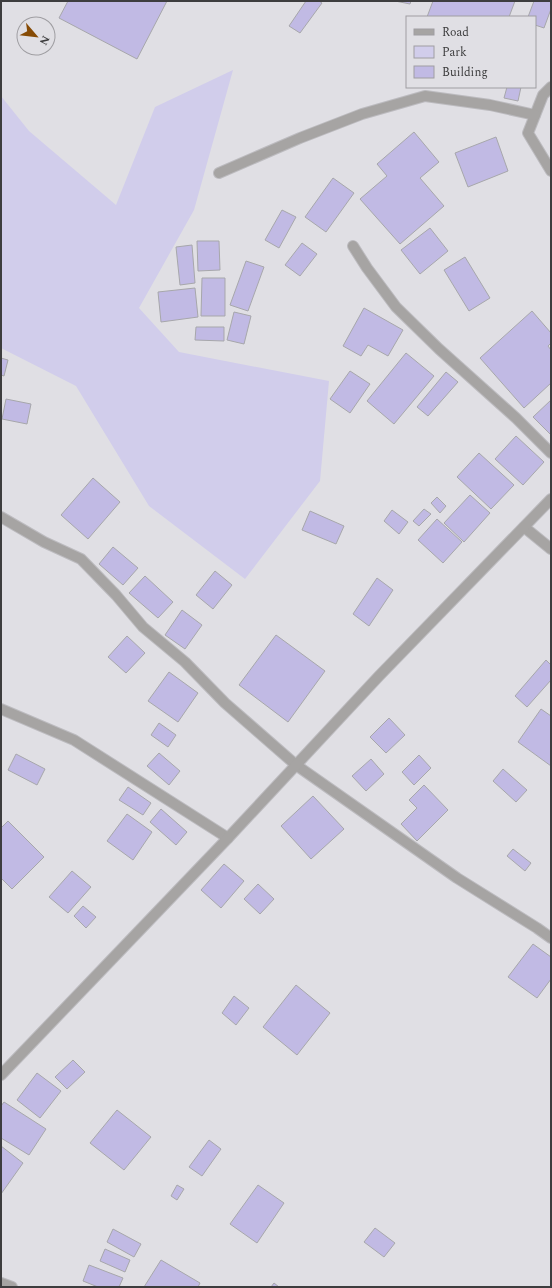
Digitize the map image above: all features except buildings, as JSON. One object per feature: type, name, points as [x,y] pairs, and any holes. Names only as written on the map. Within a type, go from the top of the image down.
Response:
[{"type":"street","points":[[551,87],[543,95],[528,133],[551,171]]},
{"type":"street","points":[[219,173],[300,138],[362,114],[425,96],[490,105],[535,115]]},
{"type":"street","points":[[353,246],[367,268],[396,307],[439,349],[516,418],[551,453]]},
{"type":"street","points":[[1,1075],[228,838],[379,676],[551,499]]},
{"type":"street","points":[[1,517],[44,542],[81,559],[143,627],[185,662],[225,703],[296,765],[456,878],[551,938]]},
{"type":"street","points":[[524,527],[551,550]]},
{"type":"street","points":[[1,709],[74,740],[228,838]]},
{"type":"street","points":[[1,1283],[12,1287]]},
{"type":"green space","points":[[233,70],[194,210],[139,308],[179,352],[329,381],[320,481],[245,579],[149,506],[76,386],[1,348],[1,96],[29,131],[116,205],[155,107]]}]
